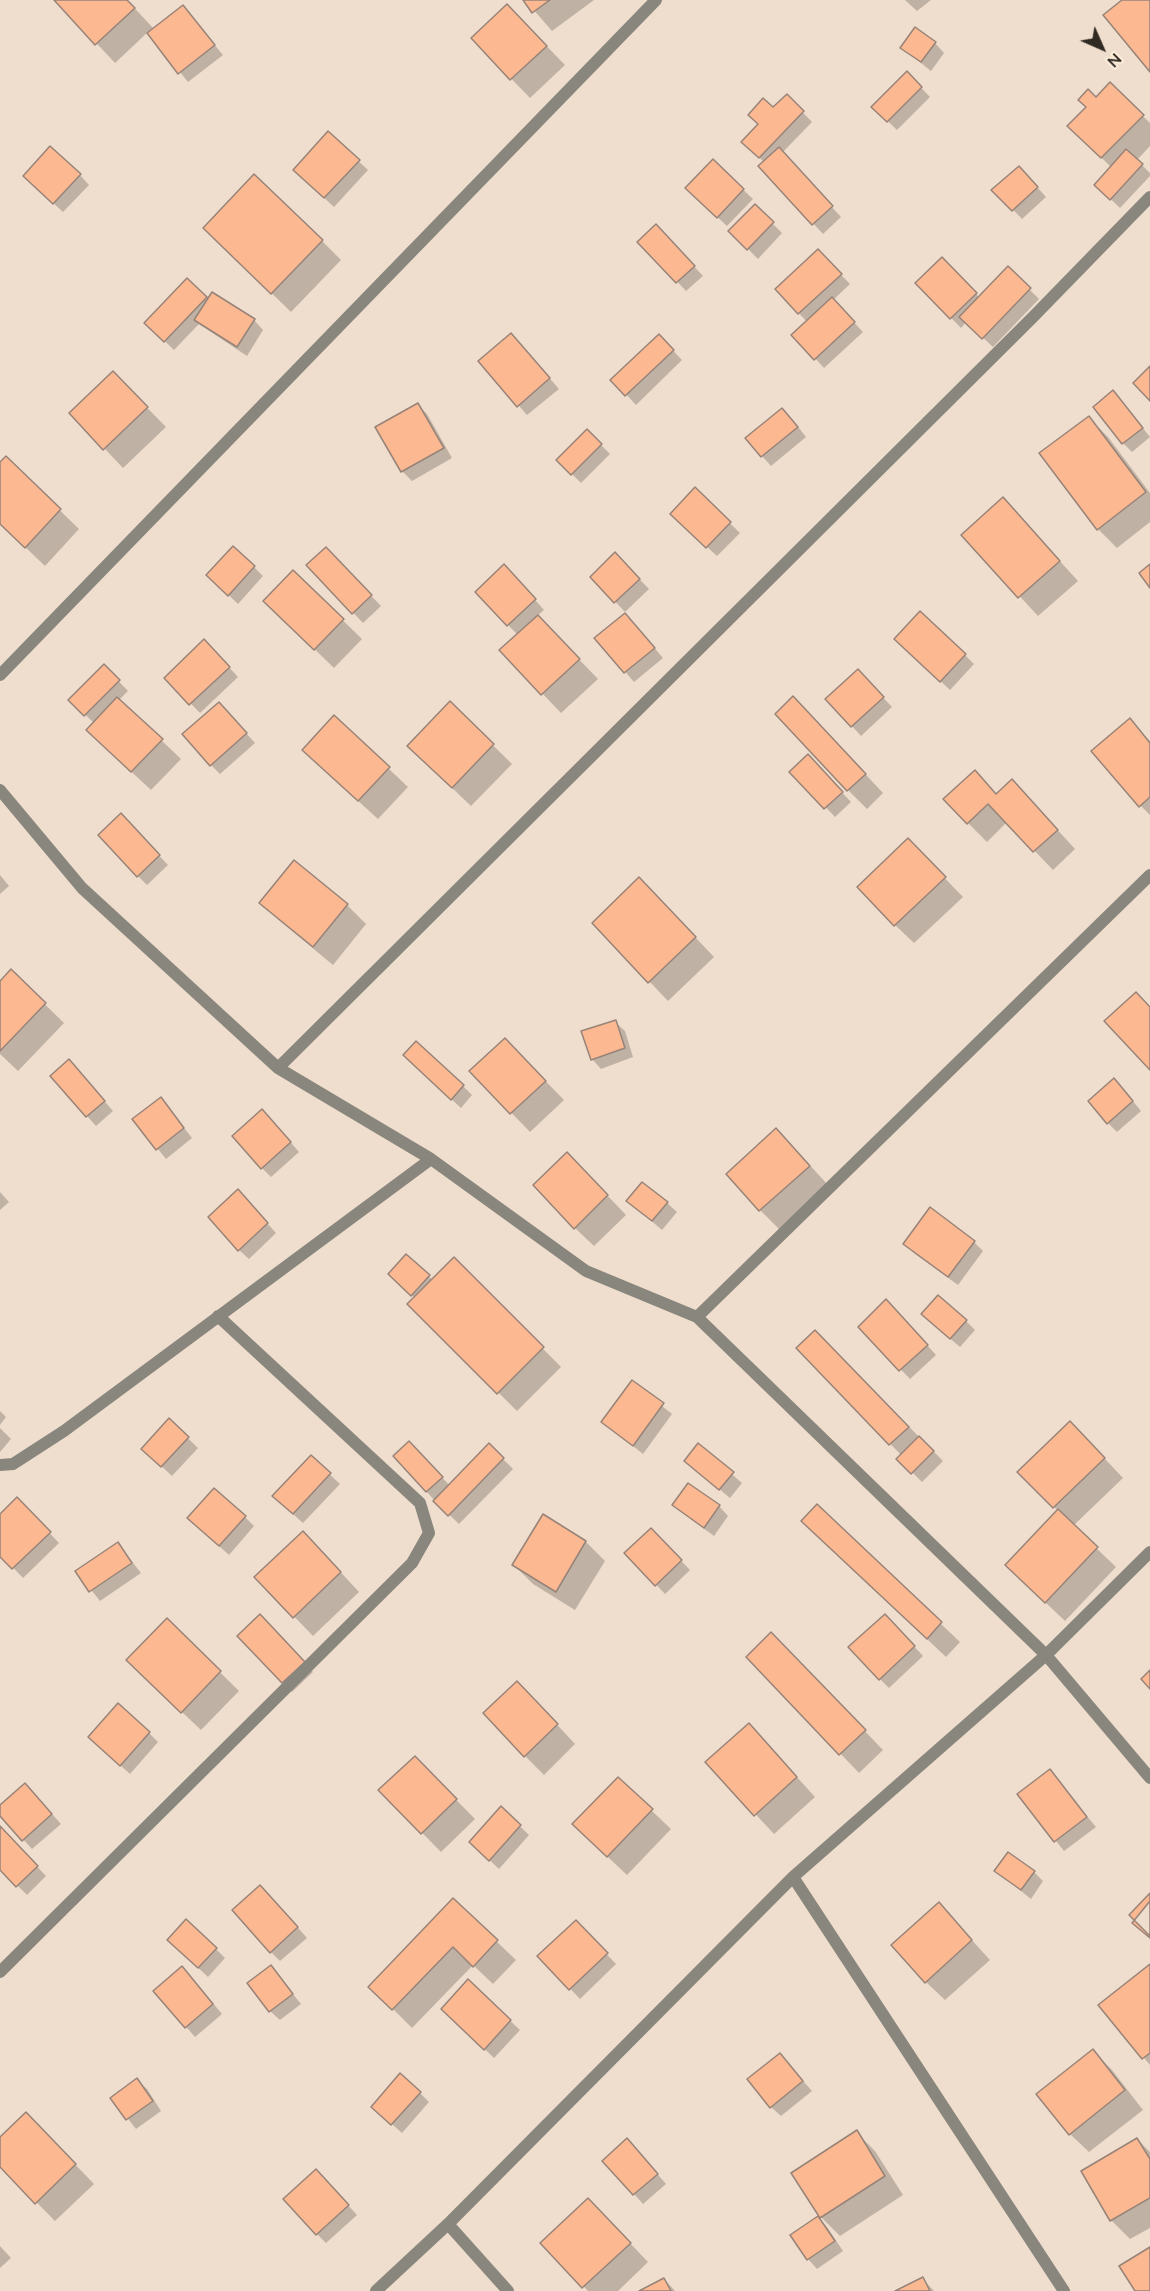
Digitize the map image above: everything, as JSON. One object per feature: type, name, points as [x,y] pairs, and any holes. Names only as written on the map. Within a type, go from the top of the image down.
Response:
[{"type":"street","points":[[0,675],[656,0]]},
{"type":"street","points":[[278,1068],[1025,325],[1150,197]]},
{"type":"street","points":[[0,790],[82,888],[278,1068],[432,1160],[586,1271],[697,1317],[1046,1655],[1150,1778]]},
{"type":"street","points":[[697,1317],[1150,875]]},
{"type":"street","points":[[0,1465],[13,1464],[64,1431],[432,1160]]},
{"type":"street","points":[[0,1972],[412,1563],[429,1533],[420,1503],[218,1316]]},
{"type":"street","points":[[376,2291],[448,2224],[793,1877],[1046,1655],[1150,1552]]},
{"type":"street","points":[[793,1877],[1064,2291]]},
{"type":"street","points":[[448,2224],[508,2291]]},
{"type":"building","points":[[54,0],[127,0],[135,8],[95,45]]},
{"type":"building","points":[[523,0],[550,0],[532,13]]},
{"type":"building","points":[[1122,0],[1150,0],[1150,72],[1103,15]]},
{"type":"building","points":[[507,4],[547,46],[510,80],[471,38]]},
{"type":"building","points":[[183,5],[215,45],[178,74],[147,33]]},
{"type":"building","points":[[915,27],[936,42],[921,62],[900,48]]},
{"type":"building","points":[[907,71],[922,87],[887,122],[871,107]]},
{"type":"building","points":[[1110,82],[1144,115],[1101,158],[1067,126],[1086,107],[1078,100],[1088,89],[1096,97]]},
{"type":"building","points":[[787,94],[804,111],[759,158],[741,142],[758,124],[748,115],[763,98],[773,107]]},
{"type":"building","points":[[328,131],[360,160],[324,198],[293,170]]},
{"type":"building","points":[[50,146],[81,174],[53,204],[23,176]]},
{"type":"building","points":[[779,147],[833,206],[812,225],[758,166]]},
{"type":"building","points":[[1126,149],[1143,164],[1110,200],[1094,185]]},
{"type":"building","points":[[713,159],[744,189],[717,218],[685,188]]},
{"type":"building","points":[[1019,166],[1038,187],[1012,211],[991,190]]},
{"type":"building","points":[[254,174],[323,240],[271,294],[203,228]]},
{"type":"building","points":[[755,204],[774,222],[747,250],[728,231]]},
{"type":"building","points":[[656,224],[695,266],[676,283],[637,242]]},
{"type":"building","points":[[818,249],[842,274],[798,314],[775,289]]},
{"type":"building","points":[[942,257],[977,293],[950,319],[915,283]]},
{"type":"building","points":[[1008,266],[1031,288],[982,339],[959,317]]},
{"type":"building","points":[[187,278],[207,297],[164,342],[144,323]]},
{"type":"building","points":[[212,292],[255,319],[237,347],[194,320]]},
{"type":"building","points":[[832,297],[855,322],[814,360],[791,335]]},
{"type":"building","points":[[511,333],[550,378],[517,407],[478,361]]},
{"type":"building","points":[[659,334],[674,350],[625,396],[610,380]]},
{"type":"building","points":[[1150,366],[1150,401],[1133,383]]},
{"type":"building","points":[[113,371],[148,407],[103,450],[69,413]]},
{"type":"building","points":[[1113,390],[1143,428],[1122,444],[1093,407]]},
{"type":"building","points":[[418,403],[444,448],[401,472],[375,427]]},
{"type":"building","points":[[782,408],[798,427],[761,457],[745,438]]},
{"type":"building","points":[[1089,416],[1146,492],[1097,530],[1039,453]]},
{"type":"building","points":[[587,429],[602,444],[571,475],[556,460]]},
{"type":"building","points":[[6,456],[61,509],[25,548],[0,524],[0,462]]},
{"type":"building","points":[[695,487],[731,522],[706,548],[670,514]]},
{"type":"building","points":[[1003,497],[1060,561],[1018,598],[961,535]]},
{"type":"building","points":[[233,546],[255,566],[228,596],[206,575]]},
{"type":"building","points":[[326,547],[372,595],[352,614],[306,565]]},
{"type":"building","points":[[615,552],[640,579],[614,603],[590,577]]},
{"type":"building","points":[[504,564],[536,599],[507,626],[475,592]]},
{"type":"building","points":[[1150,564],[1150,588],[1139,573]]},
{"type":"building","points":[[293,570],[344,619],[314,650],[263,601]]},
{"type":"building","points":[[920,611],[966,654],[940,682],[894,639]]},
{"type":"building","points":[[625,613],[655,648],[624,673],[594,638]]},
{"type":"building","points":[[538,615],[580,659],[541,695],[499,650]]},
{"type":"building","points":[[204,639],[230,667],[189,705],[164,678]]},
{"type":"building","points":[[104,664],[120,680],[84,716],[68,700]]},
{"type":"building","points":[[858,669],[884,697],[851,727],[825,699]]},
{"type":"building","points":[[793,696],[866,774],[847,791],[775,714]]},
{"type":"building","points":[[117,697],[163,739],[131,772],[86,730]]},
{"type":"building","points":[[450,701],[494,744],[452,788],[407,746]]},
{"type":"building","points":[[219,702],[247,733],[210,766],[182,734]]},
{"type":"building","points":[[334,715],[390,767],[358,801],[302,750]]},
{"type":"building","points":[[1130,718],[1150,743],[1150,797],[1139,807],[1091,751]]},
{"type":"building","points":[[808,754],[843,792],[824,809],[789,772]]},
{"type":"building","points":[[975,770],[996,794],[1012,779],[1058,830],[1033,852],[988,804],[967,824],[943,799]]},
{"type":"building","points":[[121,813],[160,855],[137,877],[98,835]]},
{"type":"building","points":[[908,838],[946,877],[894,926],[857,887]]},
{"type":"building","points":[[294,860],[348,904],[313,947],[259,903]]},
{"type":"building","points":[[639,877],[696,937],[648,983],[592,923]]},
{"type":"building","points":[[11,969],[46,1003],[0,1051],[0,981]]},
{"type":"building","points":[[1136,992],[1150,1007],[1150,1070],[1104,1021]]},
{"type":"building","points":[[616,1020],[625,1048],[591,1060],[581,1031]]},
{"type":"building","points":[[505,1038],[546,1081],[510,1114],[469,1071]]},
{"type":"building","points":[[416,1041],[464,1085],[451,1100],[403,1055]]},
{"type":"building","points":[[69,1059],[105,1101],[86,1117],[50,1076]]},
{"type":"building","points":[[1114,1078],[1133,1101],[1107,1124],[1088,1101]]},
{"type":"building","points":[[161,1097],[184,1128],[156,1150],[132,1119]]},
{"type":"building","points":[[262,1109],[291,1142],[261,1169],[232,1136]]},
{"type":"building","points":[[776,1128],[810,1166],[759,1211],[726,1174]]},
{"type":"building","points":[[567,1152],[608,1195],[574,1229],[533,1185]]},
{"type":"building","points":[[642,1182],[668,1202],[652,1221],[626,1201]]},
{"type":"building","points":[[238,1189],[268,1223],[238,1251],[208,1217]]},
{"type":"building","points":[[930,1207],[975,1241],[948,1277],[903,1244]]},
{"type":"building","points":[[406,1254],[430,1275],[411,1296],[388,1274]]},
{"type":"building","points":[[454,1257],[544,1347],[497,1394],[407,1304]]},
{"type":"building","points":[[938,1295],[967,1320],[950,1339],[921,1314]]},
{"type":"building","points":[[886,1299],[928,1345],[899,1371],[858,1327]]},
{"type":"building","points":[[815,1330],[909,1427],[889,1445],[796,1348]]},
{"type":"building","points":[[632,1380],[664,1403],[633,1446],[601,1422]]},
{"type":"building","points":[[169,1418],[189,1437],[161,1467],[141,1449]]},
{"type":"building","points":[[1070,1421],[1105,1458],[1053,1508],[1017,1472]]},
{"type":"building","points":[[919,1436],[934,1451],[911,1474],[896,1459]]},
{"type":"building","points":[[409,1441],[443,1477],[426,1492],[393,1456]]},
{"type":"building","points":[[489,1443],[504,1458],[448,1516],[433,1501]]},
{"type":"building","points":[[698,1443],[734,1472],[719,1490],[684,1461]]},
{"type":"building","points":[[311,1455],[331,1473],[293,1514],[272,1496]]},
{"type":"building","points":[[688,1483],[720,1505],[704,1528],[672,1505]]},
{"type":"building","points":[[214,1488],[246,1516],[219,1546],[187,1518]]},
{"type":"building","points":[[17,1497],[51,1532],[12,1569],[0,1557],[0,1514]]},
{"type":"building","points":[[817,1504],[942,1622],[927,1639],[801,1521]]},
{"type":"building","points":[[1058,1509],[1098,1547],[1045,1603],[1005,1565]]},
{"type":"building","points":[[543,1514],[586,1541],[556,1592],[512,1565]]},
{"type":"building","points":[[651,1528],[682,1560],[655,1586],[624,1553]]},
{"type":"building","points":[[303,1531],[341,1572],[293,1618],[254,1577]]},
{"type":"building","points":[[118,1542],[132,1563],[89,1592],[75,1571]]},
{"type":"building","points":[[260,1614],[305,1662],[282,1683],[237,1636]]},
{"type":"building","points":[[885,1614],[915,1646],[879,1680],[848,1647]]},
{"type":"building","points":[[167,1618],[221,1671],[181,1713],[126,1660]]},
{"type":"building","points":[[771,1632],[866,1730],[839,1755],[746,1657]]},
{"type":"building","points":[[1150,1670],[1150,1689],[1141,1679]]},
{"type":"building","points":[[517,1681],[558,1724],[524,1757],[483,1713]]},
{"type":"building","points":[[118,1703],[150,1732],[120,1766],[88,1737]]},
{"type":"building","points":[[749,1723],[797,1777],[754,1816],[705,1762]]},
{"type":"building","points":[[415,1756],[457,1799],[421,1834],[378,1790]]},
{"type":"building","points":[[1050,1769],[1087,1817],[1054,1842],[1017,1794]]},
{"type":"building","points":[[618,1777],[653,1809],[607,1857],[572,1824]]},
{"type":"building","points":[[25,1783],[52,1814],[22,1841],[0,1816],[0,1805]]},
{"type":"building","points":[[501,1806],[521,1825],[489,1861],[469,1842]]},
{"type":"building","points":[[0,1826],[38,1866],[16,1887],[0,1870]]},
{"type":"building","points":[[1008,1852],[1035,1871],[1021,1890],[994,1871]]},
{"type":"building","points":[[260,1885],[298,1927],[270,1953],[232,1910]]},
{"type":"building","points":[[1150,1893],[1150,1936],[1129,1915]]},
{"type":"building","points":[[453,1898],[498,1940],[473,1967],[453,1947],[392,2010],[368,1987]]},
{"type":"building","points":[[1150,1901],[1150,1938],[1132,1923]]},
{"type":"building","points":[[939,1902],[972,1940],[925,1983],[891,1945]]},
{"type":"building","points":[[186,1919],[217,1948],[198,1968],[167,1940]]},
{"type":"building","points":[[576,1920],[608,1953],[569,1990],[537,1956]]},
{"type":"building","points":[[1150,1964],[1150,2053],[1142,2059],[1098,2005]]},
{"type":"building","points":[[271,1965],[293,1994],[269,2012],[247,1983]]},
{"type":"building","points":[[182,1966],[213,2004],[185,2028],[153,1991]]},
{"type":"building","points":[[468,1979],[511,2020],[484,2050],[441,2009]]},
{"type":"building","points":[[1093,2049],[1125,2090],[1069,2135],[1036,2094]]},
{"type":"building","points":[[780,2053],[803,2081],[770,2108],[747,2079]]},
{"type":"building","points":[[400,2073],[421,2092],[391,2125],[371,2107]]},
{"type":"building","points":[[137,2078],[153,2101],[126,2120],[110,2098]]},
{"type":"building","points":[[26,2112],[76,2164],[35,2204],[0,2167],[0,2137]]},
{"type":"building","points":[[857,2130],[885,2176],[820,2218],[791,2173]]},
{"type":"building","points":[[627,2138],[658,2174],[633,2195],[602,2161]]},
{"type":"building","points":[[1137,2138],[1150,2159],[1150,2198],[1110,2221],[1081,2171]]},
{"type":"building","points":[[316,2169],[349,2205],[316,2235],[283,2199]]},
{"type":"building","points":[[588,2198],[631,2243],[582,2288],[540,2243]]},
{"type":"building","points":[[818,2216],[835,2241],[807,2260],[790,2235]]},
{"type":"building","points":[[1150,2247],[1150,2291],[1135,2291],[1119,2266]]},
{"type":"building","points":[[923,2277],[930,2291],[895,2291]]},
{"type":"building","points":[[664,2278],[671,2291],[639,2291]]}]
